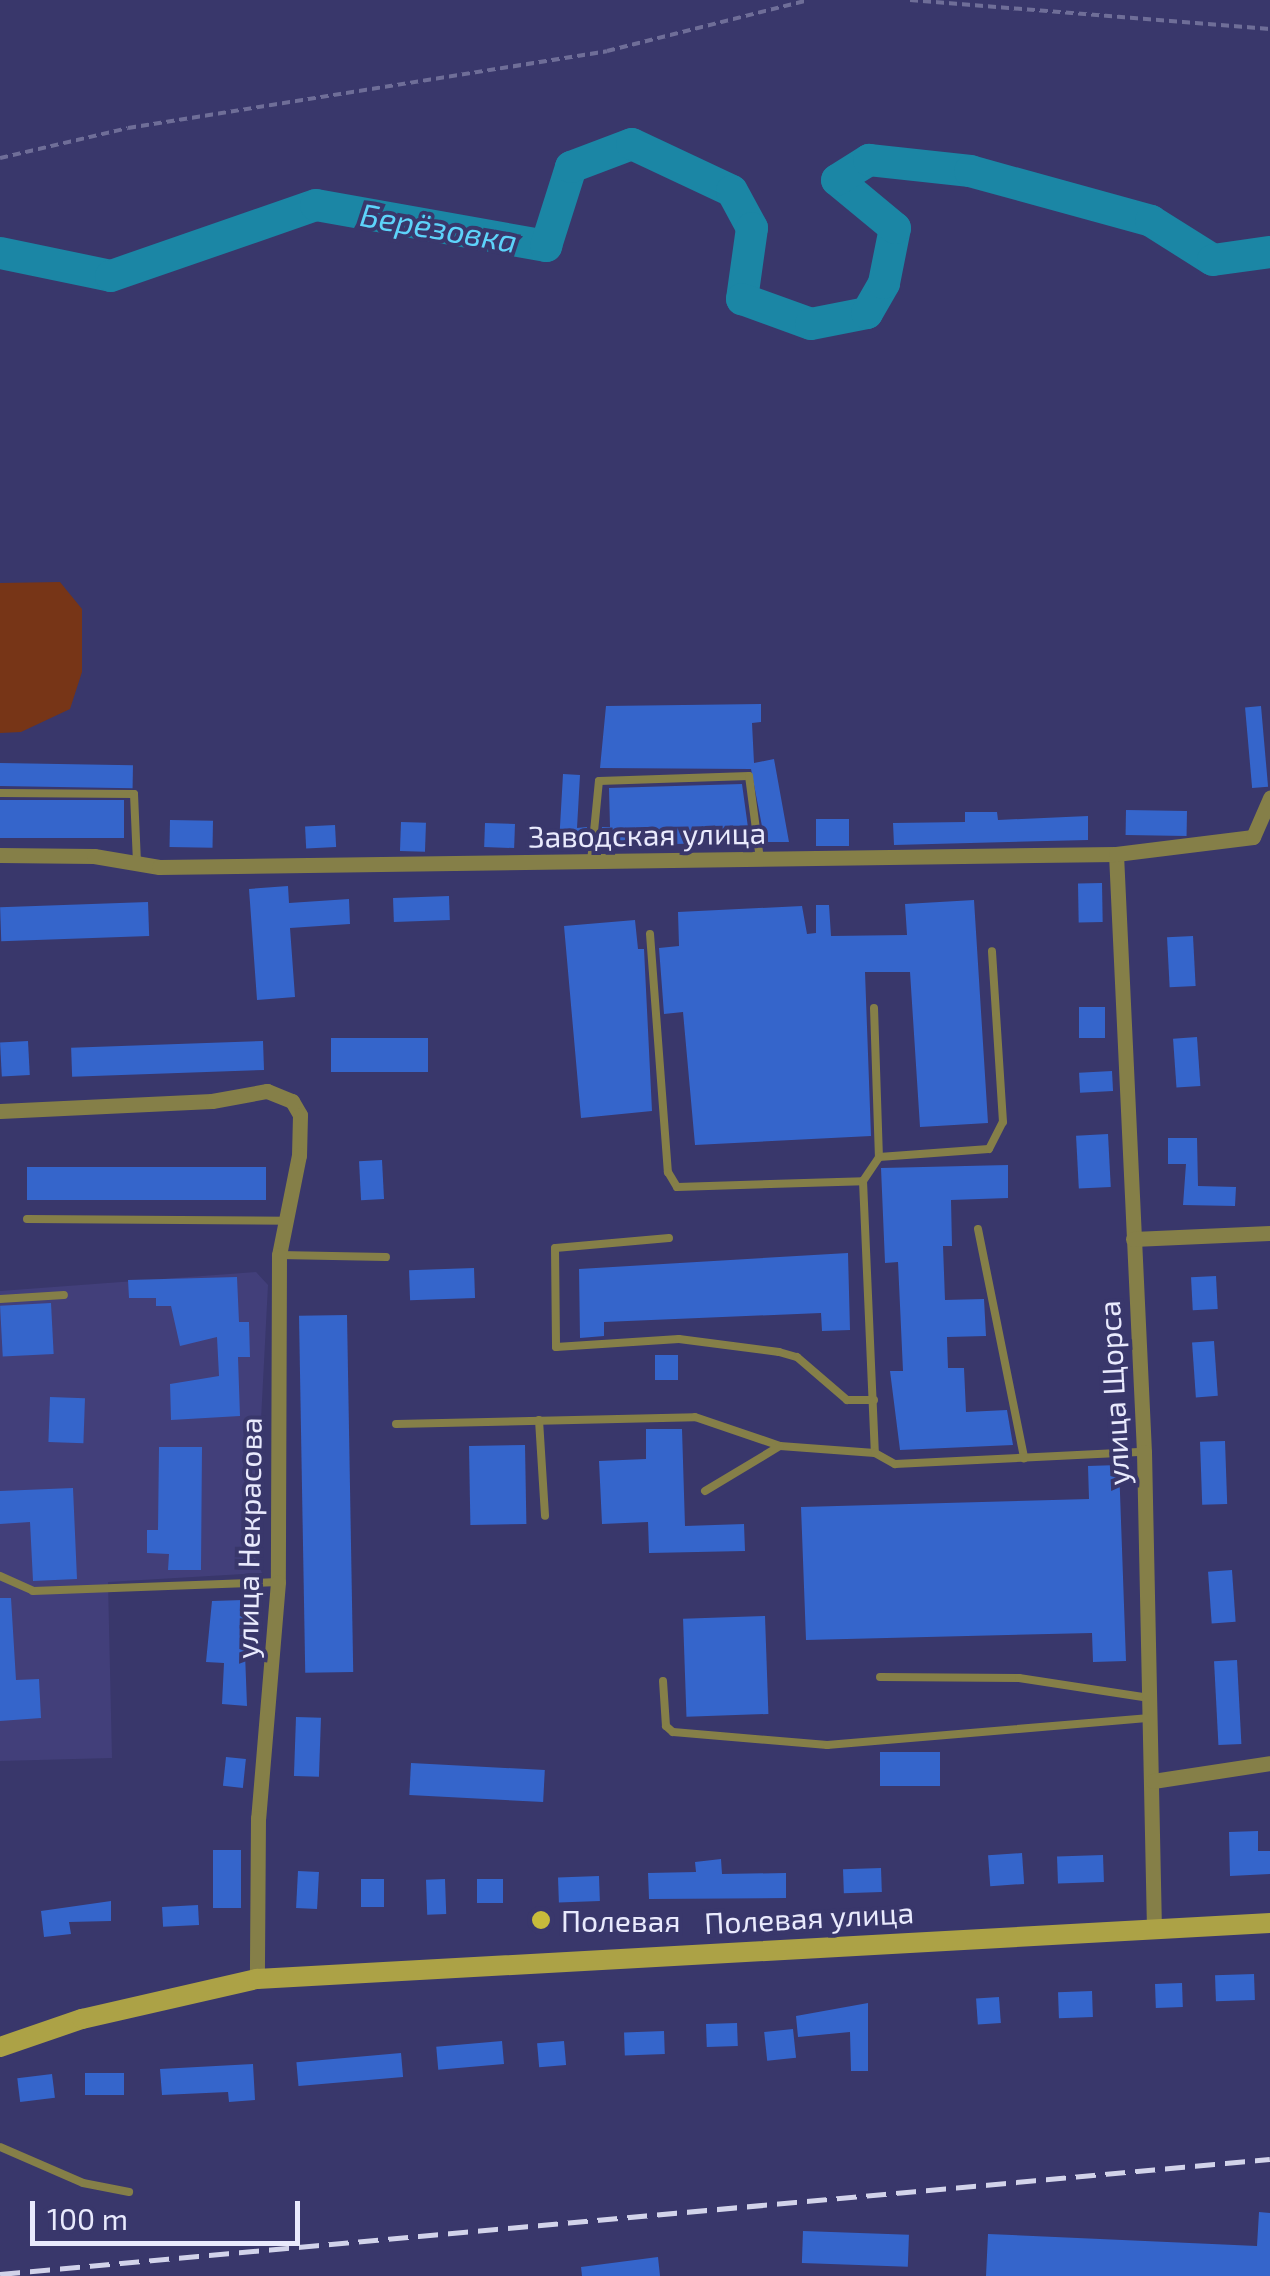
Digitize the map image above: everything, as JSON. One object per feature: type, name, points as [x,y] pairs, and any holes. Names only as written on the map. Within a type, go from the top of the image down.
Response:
[{"type":"street","name":"Заводская улица","points":[[0,854],[137,862],[159,868],[1116,854],[1253,837],[1270,798]]},
{"type":"street","name":"улица Щорса","points":[[1116,854],[1144,1452],[1154,1780],[1154,1930]]},
{"type":"street","name":"улица Некрасова","points":[[0,1112],[212,1101],[267,1091],[292,1101],[300,1115],[299,1155],[279,1255],[278,1582],[258,1818],[257,1979]]},
{"type":"street","points":[[1133,1239],[1270,1233]]},
{"type":"street","points":[[1154,1780],[1270,1763]]},
{"type":"street","name":"Полевая улица","points":[[0,2047],[82,2019],[257,1979],[1270,1923]]},
{"type":"lane","points":[[590,862],[599,781],[749,776],[760,860]]},
{"type":"lane","points":[[0,793],[134,794],[137,862]]},
{"type":"lane","points":[[650,934],[668,1172],[676,1187],[863,1182]]},
{"type":"lane","points":[[880,1156],[989,1148],[1002,1122],[992,951]]},
{"type":"lane","points":[[874,1008],[880,1156],[863,1182],[874,1453]]},
{"type":"lane","points":[[27,1220],[286,1221]]},
{"type":"lane","points":[[978,1230],[1024,1458]]},
{"type":"lane","points":[[669,1238],[556,1248],[556,1347],[679,1339],[779,1352],[797,1356],[847,1400],[874,1400]]},
{"type":"lane","points":[[279,1255],[386,1258]]},
{"type":"lane","points":[[0,1299],[64,1294]]},
{"type":"lane","points":[[396,1424],[695,1417],[780,1446],[874,1453],[895,1464],[1144,1452]]},
{"type":"lane","points":[[540,1420],[544,1516]]},
{"type":"lane","points":[[706,1492],[780,1446]]},
{"type":"lane","points":[[0,1576],[33,1590],[278,1582]]},
{"type":"lane","points":[[880,1677],[1019,1678],[1149,1698]]},
{"type":"lane","points":[[663,1681],[666,1726],[674,1732],[827,1744],[1150,1718]]},
{"type":"lane","points":[[0,2147],[84,2182],[129,2192]]},
{"type":"path","points":[[0,158],[128,128],[606,51],[808,0]]},
{"type":"path","points":[[910,0],[1270,29]]},
{"type":"shaded area","points":[[60,582],[82,609],[82,672],[70,709],[21,732],[0,733],[0,583]]},
{"type":"shaded area","points":[[256,1272],[268,1285],[254,1555],[262,1573],[108,1582],[112,1758],[0,1761],[0,1291]]},
{"type":"building","points":[[761,704],[761,722],[752,723],[754,763],[774,759],[789,842],[765,842],[751,769],[600,768],[606,706]]},
{"type":"building","points":[[1261,706],[1268,787],[1252,788],[1245,707]]},
{"type":"building","points":[[0,763],[133,765],[133,788],[0,786]]},
{"type":"building","points":[[563,774],[580,775],[577,828],[587,827],[585,846],[559,844]]},
{"type":"building","points":[[742,784],[750,842],[600,846],[602,827],[610,827],[609,788]]},
{"type":"building","points":[[0,800],[124,800],[124,838],[0,838]]},
{"type":"building","points":[[1126,810],[1187,811],[1187,836],[1126,835]]},
{"type":"building","points":[[965,812],[997,812],[998,820],[1088,816],[1088,840],[894,845],[893,823],[965,822]]},
{"type":"building","points":[[816,819],[849,819],[849,846],[816,846]]},
{"type":"building","points":[[170,820],[213,821],[213,848],[170,847]]},
{"type":"building","points":[[401,822],[426,823],[425,852],[400,851]]},
{"type":"building","points":[[485,823],[515,824],[514,848],[484,847]]},
{"type":"building","points":[[335,825],[336,847],[306,849],[305,827]]},
{"type":"building","points":[[1078,883],[1102,883],[1103,922],[1079,922]]},
{"type":"building","points":[[288,886],[289,903],[349,899],[350,924],[290,928],[295,997],[257,1000],[249,889]]},
{"type":"building","points":[[449,896],[450,920],[394,922],[393,898]]},
{"type":"building","points":[[974,900],[988,1123],[920,1127],[910,972],[865,972],[871,1136],[695,1145],[683,1012],[664,1014],[659,948],[679,946],[678,912],[802,906],[807,934],[816,933],[816,905],[829,905],[831,936],[907,935],[905,904]]},
{"type":"building","points":[[148,902],[149,936],[1,941],[0,907]]},
{"type":"building","points":[[635,920],[638,949],[644,949],[652,1111],[581,1118],[564,926]]},
{"type":"building","points":[[1193,936],[1196,986],[1170,987],[1167,937]]},
{"type":"building","points":[[1079,1007],[1105,1007],[1105,1038],[1079,1038]]},
{"type":"building","points":[[1197,1037],[1200,1086],[1176,1088],[1173,1039]]},
{"type":"building","points":[[331,1038],[428,1038],[428,1072],[331,1072]]},
{"type":"building","points":[[28,1041],[30,1075],[2,1076],[0,1042]]},
{"type":"building","points":[[263,1041],[264,1070],[72,1077],[71,1048]]},
{"type":"building","points":[[1112,1071],[1113,1091],[1080,1093],[1079,1073]]},
{"type":"building","points":[[1108,1134],[1111,1187],[1079,1189],[1076,1136]]},
{"type":"building","points":[[1168,1138],[1197,1138],[1198,1186],[1236,1187],[1235,1206],[1183,1205],[1186,1164],[1168,1164]]},
{"type":"building","points":[[382,1160],[384,1199],[361,1200],[359,1161]]},
{"type":"building","points":[[1008,1165],[1008,1198],[951,1200],[952,1246],[943,1246],[945,1300],[984,1299],[986,1336],[947,1337],[948,1368],[964,1368],[966,1412],[1007,1410],[1013,1445],[900,1450],[890,1371],[903,1371],[898,1262],[885,1263],[881,1168]]},
{"type":"building","points":[[27,1167],[266,1167],[266,1200],[27,1200]]},
{"type":"building","points":[[848,1253],[850,1330],[822,1331],[821,1313],[604,1322],[604,1336],[580,1338],[579,1269]]},
{"type":"building","points":[[474,1268],[475,1298],[410,1300],[409,1270]]},
{"type":"building","points":[[1216,1276],[1218,1309],[1193,1310],[1191,1277]]},
{"type":"building","points":[[237,1277],[239,1322],[249,1322],[250,1357],[238,1357],[240,1416],[171,1420],[170,1384],[219,1376],[217,1337],[180,1346],[171,1306],[156,1306],[156,1298],[129,1298],[128,1280]]},
{"type":"building","points":[[51,1303],[54,1354],[3,1357],[0,1306]]},
{"type":"building","points":[[347,1315],[353,1672],[305,1673],[299,1316]]},
{"type":"building","points":[[1214,1341],[1218,1396],[1196,1397],[1192,1343]]},
{"type":"building","points":[[655,1355],[678,1355],[678,1380],[655,1380]]},
{"type":"building","points":[[50,1397],[85,1398],[83,1443],[48,1442]]},
{"type":"building","points":[[646,1429],[682,1429],[685,1526],[744,1524],[745,1551],[649,1553],[648,1522],[602,1524],[599,1461],[646,1459]]},
{"type":"building","points":[[1225,1441],[1227,1504],[1202,1505],[1200,1442]]},
{"type":"building","points":[[525,1445],[526,1524],[470,1525],[469,1446]]},
{"type":"building","points":[[159,1447],[202,1447],[201,1570],[168,1570],[169,1554],[147,1553],[147,1530],[158,1530]]},
{"type":"building","points":[[1119,1465],[1126,1661],[1093,1662],[1092,1633],[806,1640],[801,1507],[1089,1499],[1088,1466]]},
{"type":"building","points":[[73,1488],[77,1579],[33,1581],[30,1522],[0,1524],[0,1491]]},
{"type":"building","points":[[1232,1570],[1236,1622],[1212,1624],[1208,1572]]},
{"type":"building","points":[[0,1598],[11,1598],[16,1680],[39,1679],[41,1718],[0,1721]]},
{"type":"building","points":[[243,1600],[247,1706],[222,1704],[224,1663],[206,1662],[212,1601]]},
{"type":"building","points":[[765,1616],[768,1714],[686,1717],[683,1619]]},
{"type":"building","points":[[1237,1660],[1241,1744],[1218,1745],[1214,1661]]},
{"type":"building","points":[[296,1717],[321,1718],[319,1777],[294,1776]]},
{"type":"building","points":[[880,1752],[940,1752],[940,1786],[880,1786]]},
{"type":"building","points":[[226,1757],[246,1759],[243,1788],[223,1786]]},
{"type":"building","points":[[411,1763],[545,1770],[543,1802],[409,1795]]},
{"type":"building","points":[[1258,1831],[1258,1851],[1270,1851],[1270,1874],[1230,1876],[1229,1832]]},
{"type":"building","points":[[213,1850],[241,1850],[241,1908],[213,1908]]},
{"type":"building","points":[[1022,1853],[1024,1884],[990,1886],[988,1855]]},
{"type":"building","points":[[1103,1855],[1104,1882],[1058,1884],[1057,1857]]},
{"type":"building","points":[[721,1859],[722,1874],[786,1873],[786,1898],[649,1899],[648,1873],[696,1872],[695,1862]]},
{"type":"building","points":[[881,1868],[882,1892],[844,1893],[843,1869]]},
{"type":"building","points":[[298,1871],[319,1872],[317,1909],[296,1908]]},
{"type":"building","points":[[599,1876],[600,1901],[559,1902],[558,1877]]},
{"type":"building","points":[[361,1879],[384,1879],[384,1907],[361,1907]]},
{"type":"building","points":[[445,1879],[446,1914],[427,1915],[426,1880]]},
{"type":"building","points":[[477,1879],[503,1879],[503,1903],[477,1903]]},
{"type":"building","points":[[111,1901],[111,1921],[69,1922],[71,1934],[44,1937],[41,1911]]},
{"type":"building","points":[[198,1905],[199,1925],[163,1927],[162,1907]]},
{"type":"building","points":[[1254,1974],[1255,2000],[1216,2001],[1215,1975]]},
{"type":"building","points":[[1182,1983],[1183,2007],[1156,2008],[1155,1984]]},
{"type":"building","points":[[1092,1991],[1093,2017],[1059,2018],[1058,1992]]},
{"type":"building","points":[[999,1997],[1001,2023],[978,2025],[976,1999]]},
{"type":"building","points":[[868,2003],[868,2071],[851,2071],[850,2032],[798,2037],[796,2016]]},
{"type":"building","points":[[737,2023],[738,2046],[707,2047],[706,2024]]},
{"type":"building","points":[[793,2029],[796,2058],[767,2061],[764,2032]]},
{"type":"building","points":[[664,2031],[665,2054],[625,2055],[624,2032]]},
{"type":"building","points":[[502,2041],[504,2064],[438,2070],[436,2047]]},
{"type":"building","points":[[564,2041],[566,2065],[539,2067],[537,2043]]},
{"type":"building","points":[[401,2053],[403,2077],[298,2086],[296,2062]]},
{"type":"building","points":[[253,2064],[255,2100],[229,2102],[228,2092],[162,2095],[160,2069]]},
{"type":"building","points":[[85,2073],[124,2073],[124,2095],[85,2095]]},
{"type":"building","points":[[52,2074],[55,2098],[20,2102],[17,2078]]},
{"type":"building","points":[[1259,2212],[1270,2213],[1270,2276],[986,2276],[988,2234],[1257,2246]]},
{"type":"building","points":[[803,2231],[909,2235],[908,2267],[802,2263]]},
{"type":"building","points":[[658,2257],[660,2276],[582,2276],[581,2267]]},
{"type":"waterway","name":"Берёзовка","points":[[0,253],[111,276],[316,205],[546,246],[571,167],[632,144],[732,191],[752,228],[742,299],[811,324],[867,313],[884,283],[895,228],[837,180],[869,160],[970,171],[1151,221],[1213,260],[1270,252]]},
{"type":"railway","points":[[0,2274],[1270,2159]]},
{"type":"place","name":"Полевая","points":[[541,1920]]}]
